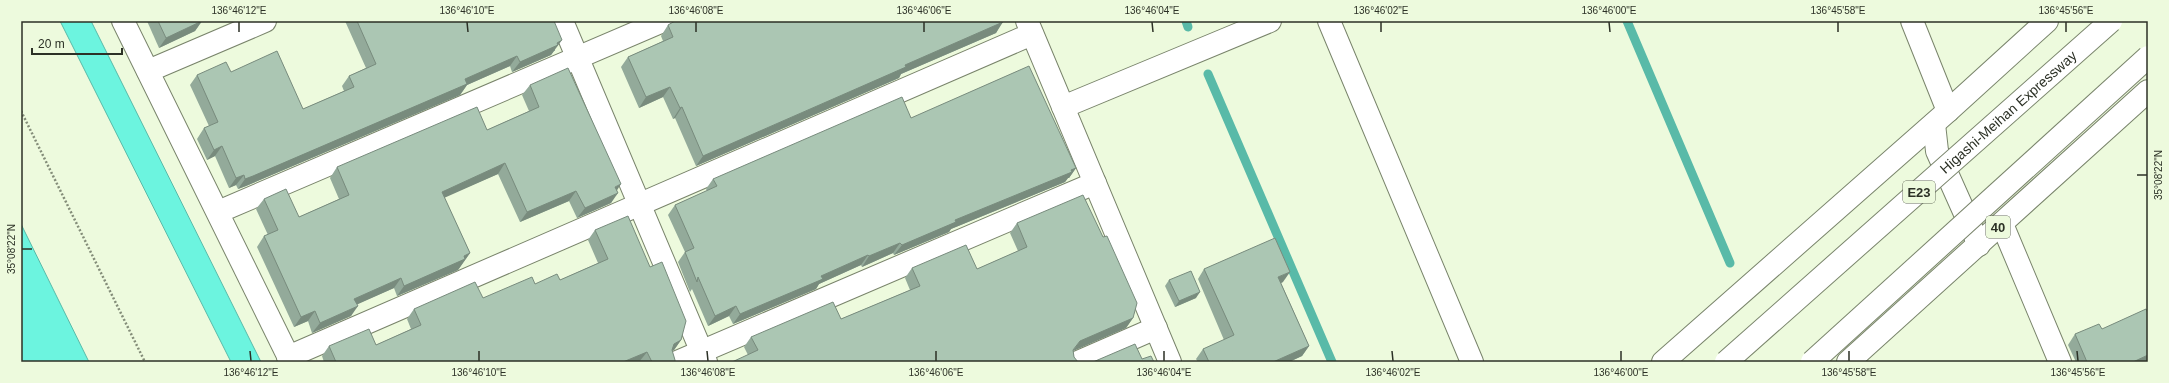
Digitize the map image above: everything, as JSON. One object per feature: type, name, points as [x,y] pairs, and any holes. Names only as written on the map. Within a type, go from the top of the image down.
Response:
[{"type":"main road","points":[[123,21],[290,359],[640,204],[1029,27],[1170,362]]},
{"type":"main road","points":[[148,71],[265,21]]},
{"type":"main road","points":[[562,21],[704,357]]},
{"type":"main road","points":[[218,212],[663,21]]},
{"type":"main road","points":[[1063,107],[1270,21]]},
{"type":"main road","points":[[1329,21],[1472,362]]},
{"type":"main road","points":[[1912,21],[1941,118],[1937,151],[1979,245]]},
{"type":"main road","points":[[1663,362],[1941,118],[2047,21]]},
{"type":"main road","name":"Higashi-Meihan Expressway","points":[[1726,362],[2111,21]]},
{"type":"main road","points":[[1812,362],[2148,56]]},
{"type":"main road","name":"40","points":[[1848,362],[2148,91]]},
{"type":"main road","points":[[677,362],[704,357],[1095,183]]},
{"type":"main road","points":[[2002,224],[2060,362]]},
{"type":"main road","points":[[1078,362],[1156,328]]},
{"type":"path","points":[[21,111],[145,362]]},
{"type":"water","points":[[60,21],[91,21],[261,362],[231,362]]},
{"type":"water","points":[[21,224],[89,362],[21,362]]},
{"type":"building","points":[[158,21],[202,21],[166,38]]},
{"type":"building","points":[[357,21],[554,21],[562,40],[557,43],[558,45],[520,62],[517,56],[465,79],[467,84],[253,176],[245,179],[244,175],[236,178],[222,146],[214,150],[204,128],[218,122],[197,75],[226,62],[231,72],[277,51],[303,109],[354,87],[349,76],[376,64]]},
{"type":"building","points":[[675,21],[1003,22],[905,65],[906,67],[703,156],[682,107],[680,108],[670,87],[646,97],[628,57],[673,37],[668,25]]},
{"type":"building","points":[[1029,66],[1076,168],[1071,170],[1072,172],[955,220],[956,222],[902,245],[900,243],[869,256],[868,255],[821,276],[823,279],[740,314],[736,306],[715,316],[698,277],[697,282],[685,252],[694,248],[675,205],[717,186],[713,179],[902,97],[911,118]]},
{"type":"building","points":[[568,68],[621,184],[615,187],[618,193],[585,208],[576,191],[527,212],[505,163],[442,192],[470,253],[464,256],[465,259],[404,286],[401,278],[354,299],[358,306],[320,323],[315,311],[301,317],[264,236],[278,230],[264,199],[286,189],[299,217],[349,195],[337,167],[477,107],[487,130],[539,107],[530,85]]},
{"type":"building","points":[[1083,195],[1103,237],[1107,236],[1137,303],[1133,318],[1080,341],[1073,350],[1074,357],[1078,362],[732,362],[758,350],[751,337],[833,302],[841,319],[920,286],[912,268],[966,245],[977,269],[1027,247],[1017,223]]},
{"type":"building","points":[[628,216],[650,267],[662,262],[686,321],[681,340],[674,344],[672,350],[675,362],[652,362],[647,352],[623,362],[336,362],[329,346],[369,329],[376,345],[421,325],[414,309],[475,282],[483,298],[532,277],[535,284],[557,274],[560,280],[608,259],[595,230]]},
{"type":"building","points":[[1275,238],[1290,272],[1278,277],[1309,346],[1273,362],[1209,362],[1203,349],[1234,335],[1204,269]]},
{"type":"building","points":[[1191,271],[1200,292],[1179,301],[1169,280]]},
{"type":"building","points":[[2146,309],[2148,313],[2148,355],[2133,362],[2087,362],[2075,334],[2099,324],[2102,329]]},
{"type":"building","points":[[1135,344],[1142,359],[1151,356],[1154,362],[1093,362]]},
{"type":"waterway","points":[[1186,21],[1188,27]]},
{"type":"waterway","points":[[1627,21],[1730,263]]},
{"type":"waterway","points":[[1208,74],[1332,362]]}]
